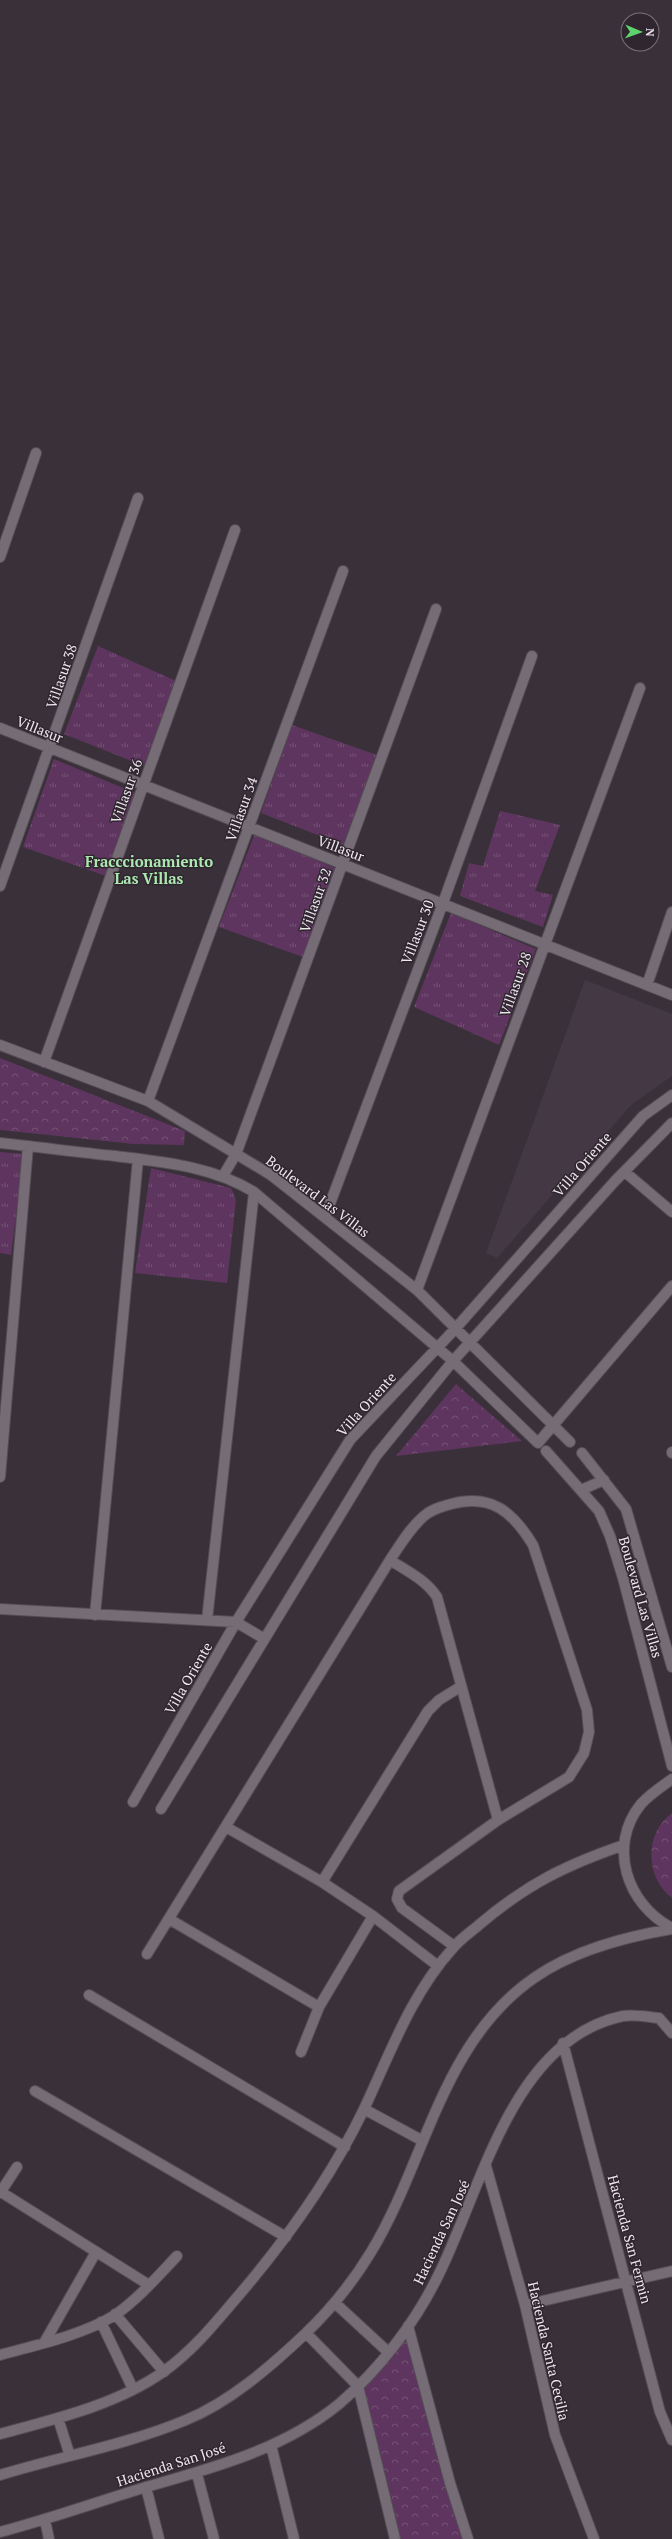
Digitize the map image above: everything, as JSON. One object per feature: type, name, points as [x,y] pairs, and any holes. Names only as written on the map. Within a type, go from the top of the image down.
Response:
[{"type":"street","points":[[0,558],[36,453]]},
{"type":"street","name":"Villasur 38","points":[[0,886],[138,498]]},
{"type":"street","name":"Villasur 36","points":[[44,1062],[235,530]]},
{"type":"street","name":"Villasur 34","points":[[148,1101],[343,571]]},
{"type":"street","name":"Villasur 32","points":[[223,1176],[236,1154],[436,609]]},
{"type":"street","name":"Villasur 30","points":[[325,1217],[443,903],[532,656]]},
{"type":"street","name":"Villasur 28","points":[[416,1290],[640,688]]},
{"type":"street","name":"Villasur","points":[[0,728],[545,943],[672,995]]},
{"type":"street","points":[[647,984],[672,912]]},
{"type":"street","name":"Boulevard Las Villas","points":[[0,1045],[148,1101],[271,1176],[416,1290],[570,1442]]},
{"type":"street","name":"Villa Oriente","points":[[133,1802],[236,1622],[350,1440],[455,1329],[643,1116],[672,1095]]},
{"type":"street","points":[[161,1809],[263,1638],[376,1456],[453,1361],[625,1172],[672,1123]]},
{"type":"street","points":[[0,1143],[178,1164],[223,1176],[254,1192],[438,1347],[538,1443],[554,1427],[672,1286]]},
{"type":"street","points":[[0,1477],[28,1146]]},
{"type":"street","points":[[95,1615],[138,1159]]},
{"type":"street","points":[[625,1172],[672,1212]]},
{"type":"street","points":[[207,1620],[254,1192]]},
{"type":"street","name":"Boulevard Las Villas","points":[[546,1451],[599,1511],[610,1536],[672,1766]]},
{"type":"street","name":"Boulevard Las Villas","points":[[582,1453],[626,1508],[672,1667]]},
{"type":"street","points":[[580,1490],[604,1480]]},
{"type":"street","points":[[147,1954],[390,1560],[413,1527],[424,1516],[436,1508],[458,1502],[491,1503],[509,1514],[523,1528],[533,1545],[587,1710],[589,1732],[584,1752],[569,1777],[498,1820],[399,1891],[397,1899],[402,1908],[454,1946]]},
{"type":"street","points":[[390,1560],[420,1579],[432,1589],[437,1597],[460,1687],[498,1820]]},
{"type":"street","points":[[0,1610],[236,1622],[263,1638]]},
{"type":"street","points":[[322,1882],[428,1711],[438,1700],[460,1687]]},
{"type":"street","points":[[672,1779],[641,1805],[633,1817],[624,1845],[626,1875],[631,1889],[649,1913],[672,1929]]},
{"type":"street","points":[[226,1827],[322,1882],[373,1916],[438,1966]]},
{"type":"street","points":[[0,2434],[58,2418],[133,2389],[164,2372],[206,2334],[273,2256],[345,2147],[408,2014],[438,1966],[454,1946],[498,1909],[533,1884],[575,1862],[624,1845]]},
{"type":"street","points":[[301,2052],[319,2008],[373,1916]]},
{"type":"street","points":[[169,1919],[319,2008]]},
{"type":"street","points":[[0,2475],[144,2436],[188,2419],[232,2395],[271,2365],[306,2333],[335,2303],[371,2252],[452,2076],[475,2037],[502,2004],[534,1978],[560,1963],[595,1948],[632,1937],[672,1929]]},
{"type":"street","points":[[89,1996],[345,2147]]},
{"type":"street","name":"Hacienda San José","points":[[0,2532],[45,2520],[146,2487],[197,2474],[306,2428],[339,2404],[358,2386],[388,2352],[408,2326],[443,2266],[498,2136],[521,2095],[541,2066],[563,2043],[592,2025],[626,2015],[659,2018],[672,2033]]},
{"type":"street","name":"Hacienda San Fermin","points":[[563,2043],[628,2282],[660,2412],[672,2440]]},
{"type":"street","points":[[35,2091],[286,2237]]},
{"type":"street","points":[[364,2109],[422,2140]]},
{"type":"street","points":[[17,2166],[0,2192],[149,2285]]},
{"type":"street","name":"Hacienda Santa Cecilia","points":[[486,2166],[525,2305],[555,2435],[594,2539]]},
{"type":"street","points":[[44,2343],[96,2252]]},
{"type":"street","points":[[0,2355],[44,2343],[101,2322],[115,2314],[149,2285],[177,2256]]},
{"type":"street","points":[[525,2305],[672,2271]]},
{"type":"street","points":[[335,2303],[388,2352]]},
{"type":"street","points":[[115,2314],[164,2372]]},
{"type":"street","points":[[101,2322],[133,2389]]},
{"type":"street","points":[[408,2326],[446,2468],[468,2539]]},
{"type":"street","points":[[306,2333],[358,2386],[395,2539]]},
{"type":"street","points":[[58,2418],[70,2456]]},
{"type":"street","points":[[271,2444],[294,2539]]},
{"type":"street","points":[[197,2474],[214,2539]]},
{"type":"street","points":[[146,2487],[158,2539]]},
{"type":"street","points":[[45,2520],[49,2539]]},
{"type":"shaded area","points":[[585,980],[672,1014],[672,1076],[631,1105],[497,1258],[486,1253]]},
{"type":"green space","points":[[98,646],[176,681],[144,766],[64,734]]},
{"type":"green space","points":[[292,725],[377,755],[343,845],[261,813]]},
{"type":"green space","points":[[54,759],[135,793],[106,876],[23,847]]},
{"type":"green space","points":[[500,811],[560,825],[535,891],[553,895],[543,927],[460,896],[469,863],[483,866]]},
{"type":"green space","points":[[255,833],[337,869],[303,957],[219,927]]},
{"type":"green space","points":[[451,913],[536,949],[499,1045],[414,1007]]},
{"type":"green space","points":[[0,1058],[185,1131],[184,1145],[134,1144],[0,1130]]},
{"type":"green space","points":[[0,1152],[24,1154],[11,1255],[0,1253]]},
{"type":"green space","points":[[151,1168],[231,1188],[236,1200],[227,1283],[135,1273]]},
{"type":"green space","points":[[456,1384],[522,1441],[396,1456]]},
{"type":"green space","points":[[672,1813],[672,1898],[663,1889],[657,1879],[651,1856],[656,1832]]},
{"type":"green space","points":[[408,2326],[468,2539],[395,2539],[358,2386]]},
{"type":"district","name":"Fracccionamiento Las Villas","points":[[149,870]]}]
